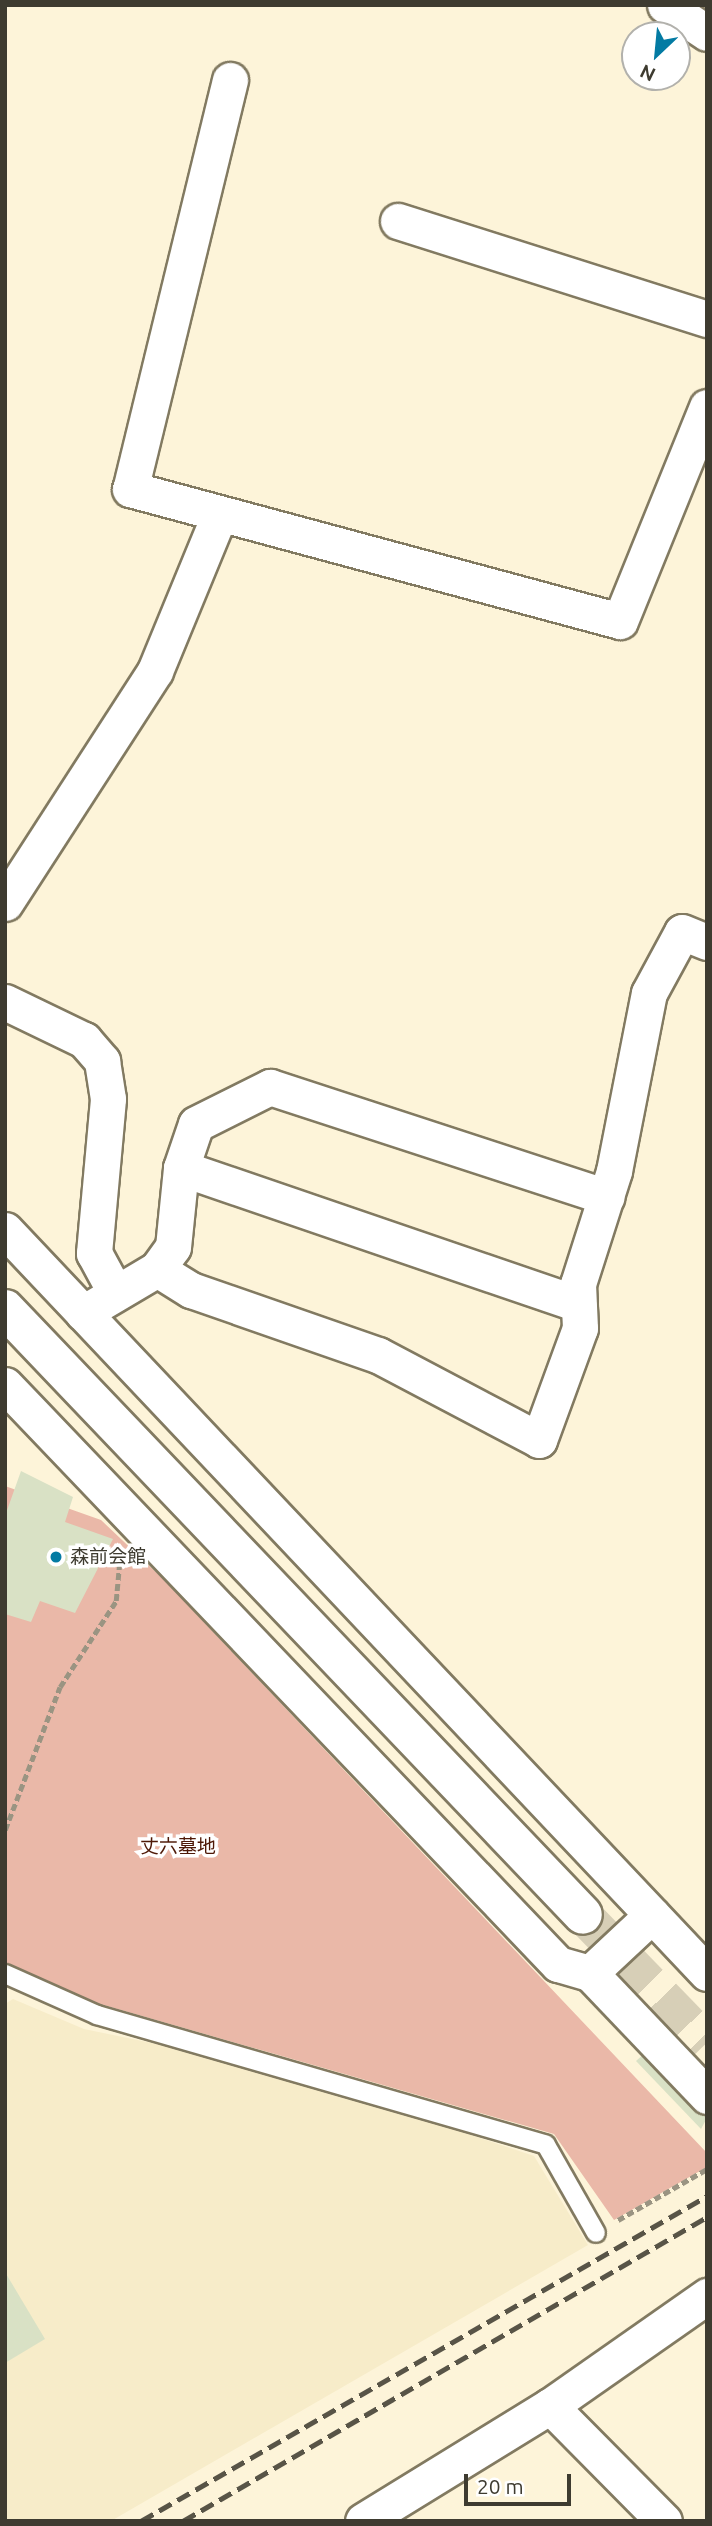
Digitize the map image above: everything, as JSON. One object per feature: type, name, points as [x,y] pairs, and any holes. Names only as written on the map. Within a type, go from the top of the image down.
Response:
[{"type":"street","points":[[665,5],[707,33]]},
{"type":"street","points":[[230,79],[130,489],[218,518],[620,621],[707,407]]},
{"type":"street","points":[[398,221],[707,319]]},
{"type":"street","points":[[5,903],[155,671],[218,518]]},
{"type":"street","points":[[157,1269],[191,1290],[378,1356],[539,1440],[580,1328],[578,1284],[606,1197],[649,993],[682,932],[707,942]]},
{"type":"street","points":[[5,1002],[84,1040],[102,1061],[108,1099],[94,1253],[114,1290]]},
{"type":"street","points":[[83,1313],[114,1290],[157,1269],[173,1247],[181,1168],[196,1124],[270,1087],[606,1197]]},
{"type":"street","points":[[181,1168],[578,1304]]},
{"type":"street","points":[[5,1230],[707,1973]]},
{"type":"street","points":[[5,1309],[583,1914]]},
{"type":"street","points":[[5,1385],[123,1512],[558,1964],[590,1973],[707,2096]]},
{"type":"street","points":[[590,1973],[652,1915]]},
{"type":"street","points":[[363,2521],[551,2406],[707,2296]]},
{"type":"street","points":[[551,2406],[664,2521]]},
{"type":"lane","points":[[5,1974],[97,2015],[546,2145],[596,2233]]},
{"type":"path","points":[[5,1830],[60,1687],[116,1601],[123,1512]]},
{"type":"path","points":[[596,2233],[707,2169]]},
{"type":"shaded area","points":[[13,1999],[84,2029],[268,2067],[534,2156],[588,2245],[111,2521],[5,2521],[5,2004]]},
{"type":"green space","name":"丈六墓地","points":[[5,1486],[101,1520],[161,1577],[707,2153],[707,2167],[614,2220],[554,2134],[93,2002],[5,1963]]},
{"type":"building","name":"森前会館","points":[[21,1471],[73,1497],[65,1522],[113,1539],[75,1613],[40,1601],[31,1622],[5,1614],[5,1516]]},
{"type":"building","points":[[645,2053],[707,2118],[701,2129],[636,2061]]},
{"type":"building","points":[[5,2272],[45,2339],[5,2363]]},
{"type":"tunnel","points":[[583,1915],[707,2043]]},
{"type":"railway","points":[[141,2521],[707,2196]]},
{"type":"railway","points":[[183,2521],[707,2217]]},
{"type":"place","name":"森前会館","points":[[56,1557]]}]
